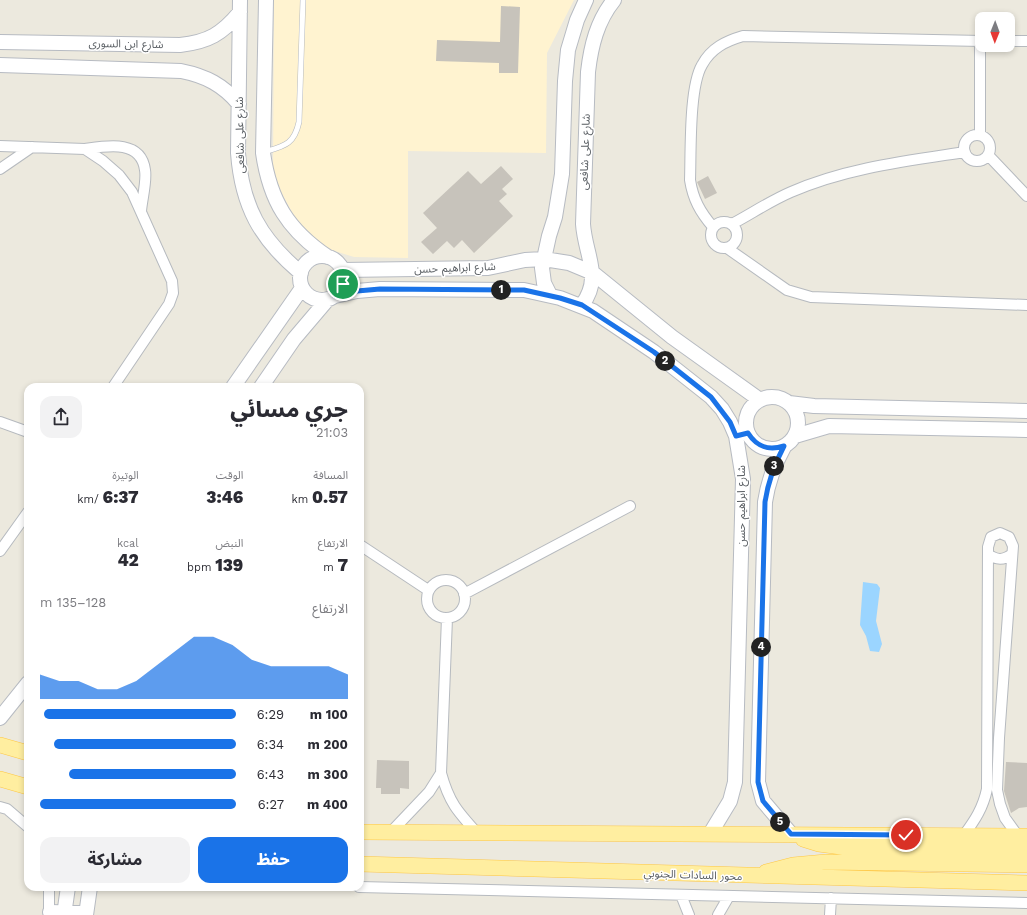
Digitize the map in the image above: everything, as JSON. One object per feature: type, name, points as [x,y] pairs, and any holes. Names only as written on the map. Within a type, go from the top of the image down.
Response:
[{"type":"main road","points":[[0,745],[24,752]]},
{"type":"main road","points":[[0,779],[24,786]]},
{"type":"main road","points":[[364,832],[1023,836]]},
{"type":"main road","points":[[791,834],[819,844],[841,848],[1027,850]]},
{"type":"main road","points":[[752,876],[793,865],[826,862],[1027,865]]},
{"type":"main road","name":"محور السادات الجنوبي","points":[[364,864],[1027,883]]},
{"type":"street","name":"شارع على شافعى","points":[[266,0],[263,153],[266,174],[282,213],[295,230],[310,245],[328,257]]},
{"type":"street","name":"شارع على شافعى","points":[[550,295],[542,276],[544,259],[555,217],[562,174],[565,81],[568,50],[576,20],[586,0]]},
{"type":"street","name":"شارع على شافعى","points":[[582,305],[592,286],[593,273],[585,246],[583,224],[588,72],[591,49],[598,27],[614,0]]},
{"type":"street","name":"شارع على شافعى","points":[[240,6],[238,153],[240,177],[246,199],[255,221],[267,240],[283,258],[301,273]]},
{"type":"street","name":"شارع ابن السورى","points":[[1,41],[32,43],[180,45],[197,43],[214,36],[228,26],[240,6]]},
{"type":"street","points":[[713,226],[697,206],[692,193],[690,180],[696,81],[701,65],[712,51],[722,44],[743,36],[975,41]]},
{"type":"street","points":[[1015,41],[1027,42]]},
{"type":"street","points":[[31,66],[32,43]]},
{"type":"street","points":[[980,135],[981,52]]},
{"type":"street","points":[[0,65],[181,71],[198,74],[214,81],[228,91],[239,104]]},
{"type":"street","points":[[980,135],[988,141],[990,146],[988,155],[985,158],[976,161],[967,156],[965,152],[965,143],[971,136],[980,135]]},
{"type":"street","points":[[0,146],[85,149],[117,145],[127,147],[142,161],[145,170],[141,211]]},
{"type":"street","points":[[0,169],[32,147]]},
{"type":"street","points":[[85,149],[103,161],[119,175],[132,192],[172,281],[173,293],[169,304],[116,383]]},
{"type":"street","points":[[965,152],[877,166],[830,178],[790,192],[732,224],[720,222],[713,226],[710,237],[712,242],[722,248],[727,248],[787,290],[810,298],[1027,305]]},
{"type":"street","points":[[988,155],[1027,196]]},
{"type":"street","points":[[727,248],[732,245],[737,237],[735,228],[732,224]]},
{"type":"street","points":[[264,383],[294,339],[332,298],[343,284],[343,270],[334,260],[328,257],[311,259],[305,265],[301,273],[300,280],[302,288],[314,298],[332,298]]},
{"type":"street","name":"شارع ابراهيم حسن","points":[[343,270],[488,268],[525,260],[544,259],[570,263],[593,273],[672,337],[760,400]]},
{"type":"street","points":[[236,383],[302,288]]},
{"type":"street","name":"شارع ابراهيم حسن","points":[[332,298],[357,291],[380,289],[524,290],[550,295],[582,305],[654,352],[711,397],[742,435],[743,479],[735,782],[730,801],[710,834]]},
{"type":"street","points":[[784,446],[775,449],[763,447],[742,435],[746,426],[749,411],[760,400],[775,398],[789,403],[814,406],[1027,411]]},
{"type":"street","points":[[789,403],[795,410],[798,418],[798,427],[795,436]]},
{"type":"street","points":[[0,422],[24,431]]},
{"type":"street","points":[[791,834],[763,801],[758,782],[765,502],[772,470],[784,446],[795,436],[829,426],[1027,430]]},
{"type":"street","points":[[464,594],[630,506]]},
{"type":"street","points":[[0,551],[24,518]]},
{"type":"street","points":[[964,835],[978,817],[984,804],[986,790],[988,737],[988,554],[989,541],[991,537],[1000,533],[1009,537],[1012,541],[1012,554],[999,738],[997,790],[1005,818],[1023,836]]},
{"type":"street","points":[[364,548],[428,590]]},
{"type":"street","points":[[988,554],[993,558],[1000,559],[1006,558],[1012,554]]},
{"type":"street","points":[[444,580],[457,584],[464,594],[465,600],[462,610],[453,617],[447,618],[440,618],[430,610],[426,597],[428,590],[438,582],[444,580]]},
{"type":"street","points":[[447,618],[441,773],[446,793],[456,810],[478,833]]},
{"type":"street","points":[[0,718],[24,688]]},
{"type":"street","points":[[988,737],[999,738]]},
{"type":"street","points":[[391,832],[429,792],[441,773]]},
{"type":"street","points":[[0,807],[7,809],[24,824]]},
{"type":"street","points":[[364,887],[1027,903]]},
{"type":"street","points":[[49,891],[50,913],[64,911],[86,913]]},
{"type":"street","points":[[60,891],[64,911]]},
{"type":"street","points":[[64,911],[68,891]]},
{"type":"street","points":[[82,891],[82,898],[86,913]]},
{"type":"street","points":[[86,913],[90,891]]},
{"type":"street","points":[[681,895],[689,915]]},
{"type":"street","points":[[718,915],[729,896]]},
{"type":"street","points":[[830,915],[831,898]]},
{"type":"lane","points":[[263,153],[284,146],[296,134],[299,122],[302,0]]},
{"type":"shaded area","points":[[274,0],[574,0],[547,53],[546,153],[408,151],[408,258],[354,257],[325,248],[301,229],[273,177]]},
{"type":"water","points":[[863,582],[877,584],[880,588],[876,621],[882,644],[879,652],[870,651],[866,636],[860,625]]},
{"type":"building","points":[[501,6],[520,7],[518,73],[499,73],[499,63],[436,61],[437,40],[500,42]]},
{"type":"building","points":[[501,166],[513,179],[502,189],[507,194],[499,201],[513,216],[474,253],[462,240],[454,248],[447,241],[433,254],[421,242],[437,228],[423,213],[468,171],[481,184]]},
{"type":"building","points":[[708,176],[717,193],[705,199],[697,182]]},
{"type":"building","points":[[377,760],[409,761],[409,789],[400,788],[400,794],[381,794],[381,788],[376,788]]},
{"type":"building","points":[[1006,762],[1027,763],[1027,807],[1019,808],[1011,813],[1004,791]]},
{"type":"route","points":[[343,284],[340,291],[335,296],[357,291],[380,289],[524,290],[560,298],[582,305],[654,352],[711,397],[722,409],[736,436],[748,433],[759,446],[767,448],[775,449],[784,446],[774,464],[768,483],[765,502],[758,782],[763,801],[770,812],[791,834],[906,835]]}]
